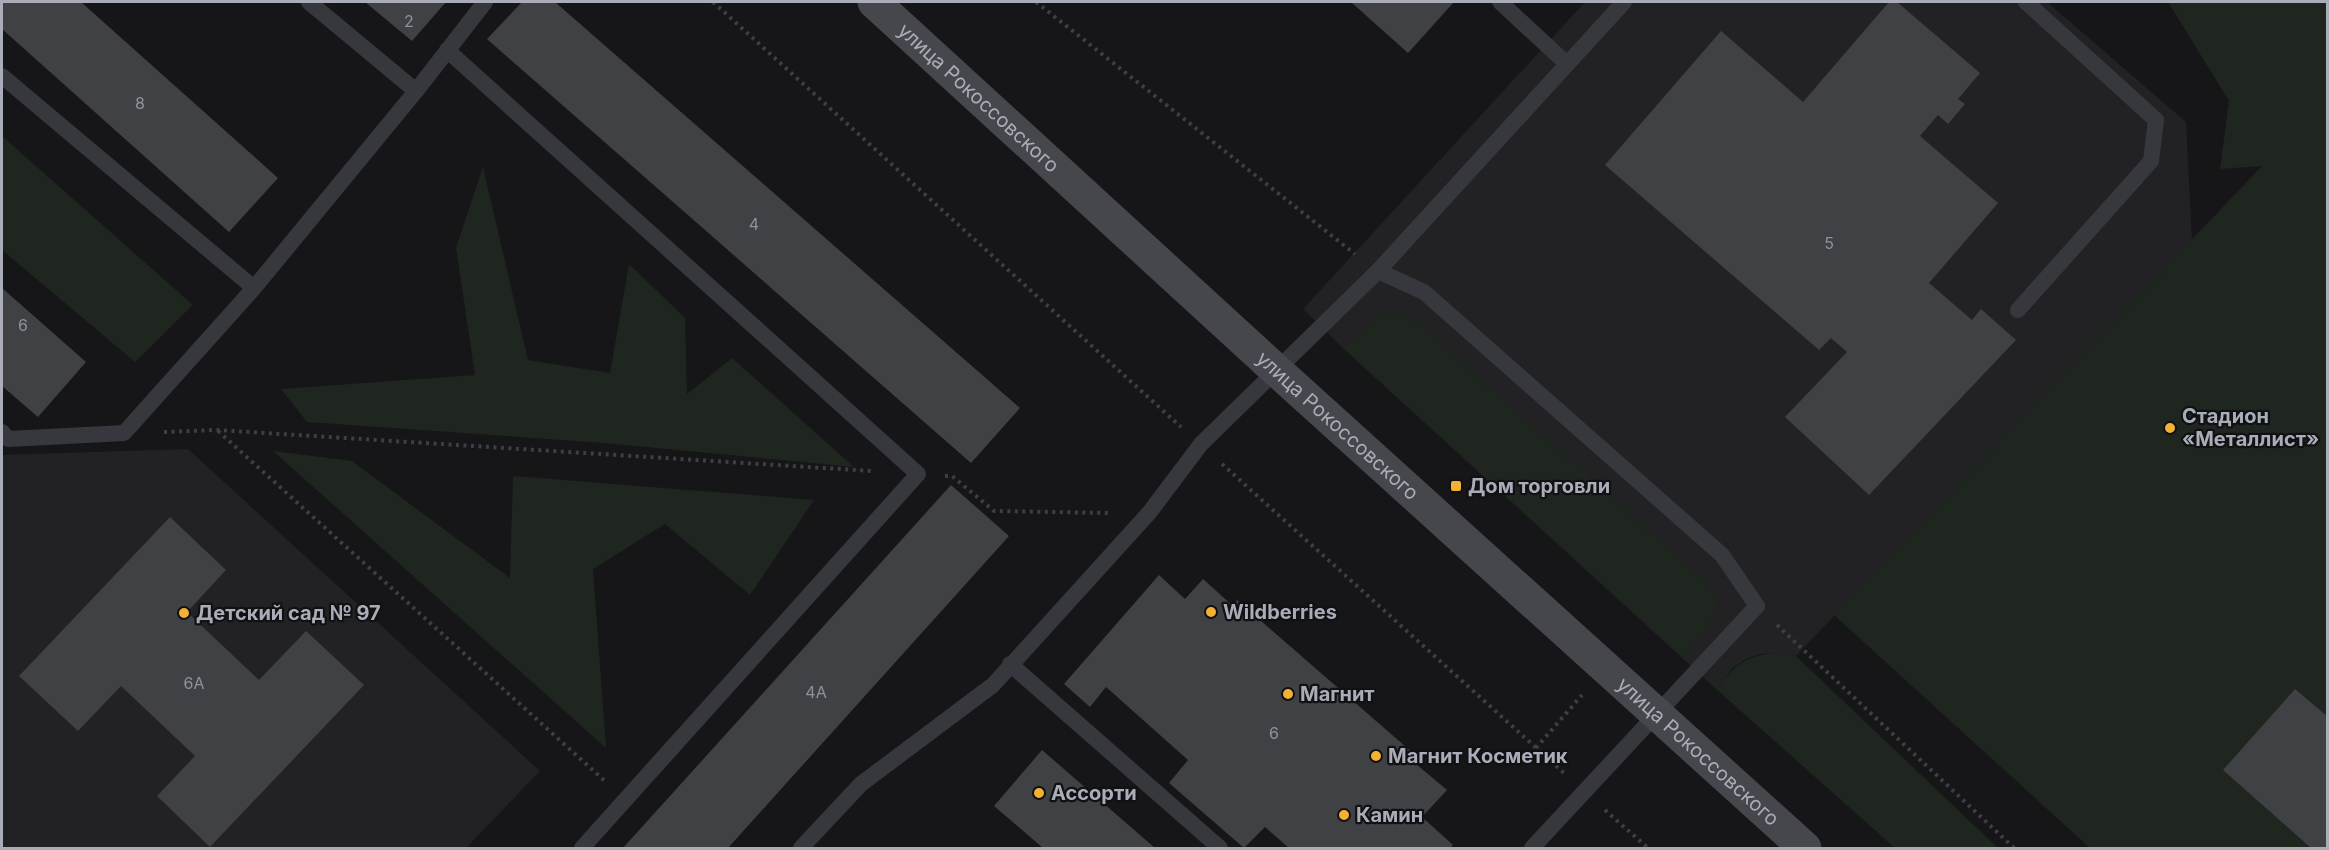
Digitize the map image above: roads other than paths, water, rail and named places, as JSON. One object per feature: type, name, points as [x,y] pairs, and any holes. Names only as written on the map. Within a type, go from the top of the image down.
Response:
[{"type":"street","name":"улица Рокоссовского","points":[[874,2],[1805,849]]},
{"type":"lane","points":[[309,2],[416,91]]},
{"type":"lane","points":[[2,432],[9,439],[124,433],[254,288],[416,91],[485,2]]},
{"type":"lane","points":[[1500,2],[1567,64]]},
{"type":"lane","points":[[801,849],[861,784],[993,685],[1149,513],[1201,444],[1378,271],[1624,2]]},
{"type":"lane","points":[[2018,310],[2151,162],[2156,120],[2026,2]]},
{"type":"lane","points":[[447,50],[918,474],[582,849]]},
{"type":"lane","points":[[2,76],[254,288]]},
{"type":"lane","points":[[1378,271],[1424,292],[1713,547],[1722,555],[1757,606],[1532,849]]},
{"type":"lane","points":[[1010,664],[1220,849]]},
{"type":"place","name":"Стадион «Металлист»","points":[[2170,428]]},
{"type":"place","name":"Дом торговли","points":[[1456,486]]},
{"type":"place","name":"Wildberries","points":[[1211,612]]},
{"type":"place","name":"Детский сад № 97","points":[[184,613]]},
{"type":"place","name":"Магнит","points":[[1288,694]]},
{"type":"place","name":"Магнит Косметик","points":[[1376,756]]},
{"type":"place","name":"Ассорти","points":[[1039,793]]},
{"type":"place","name":"Камин","points":[[1344,815]]}]
